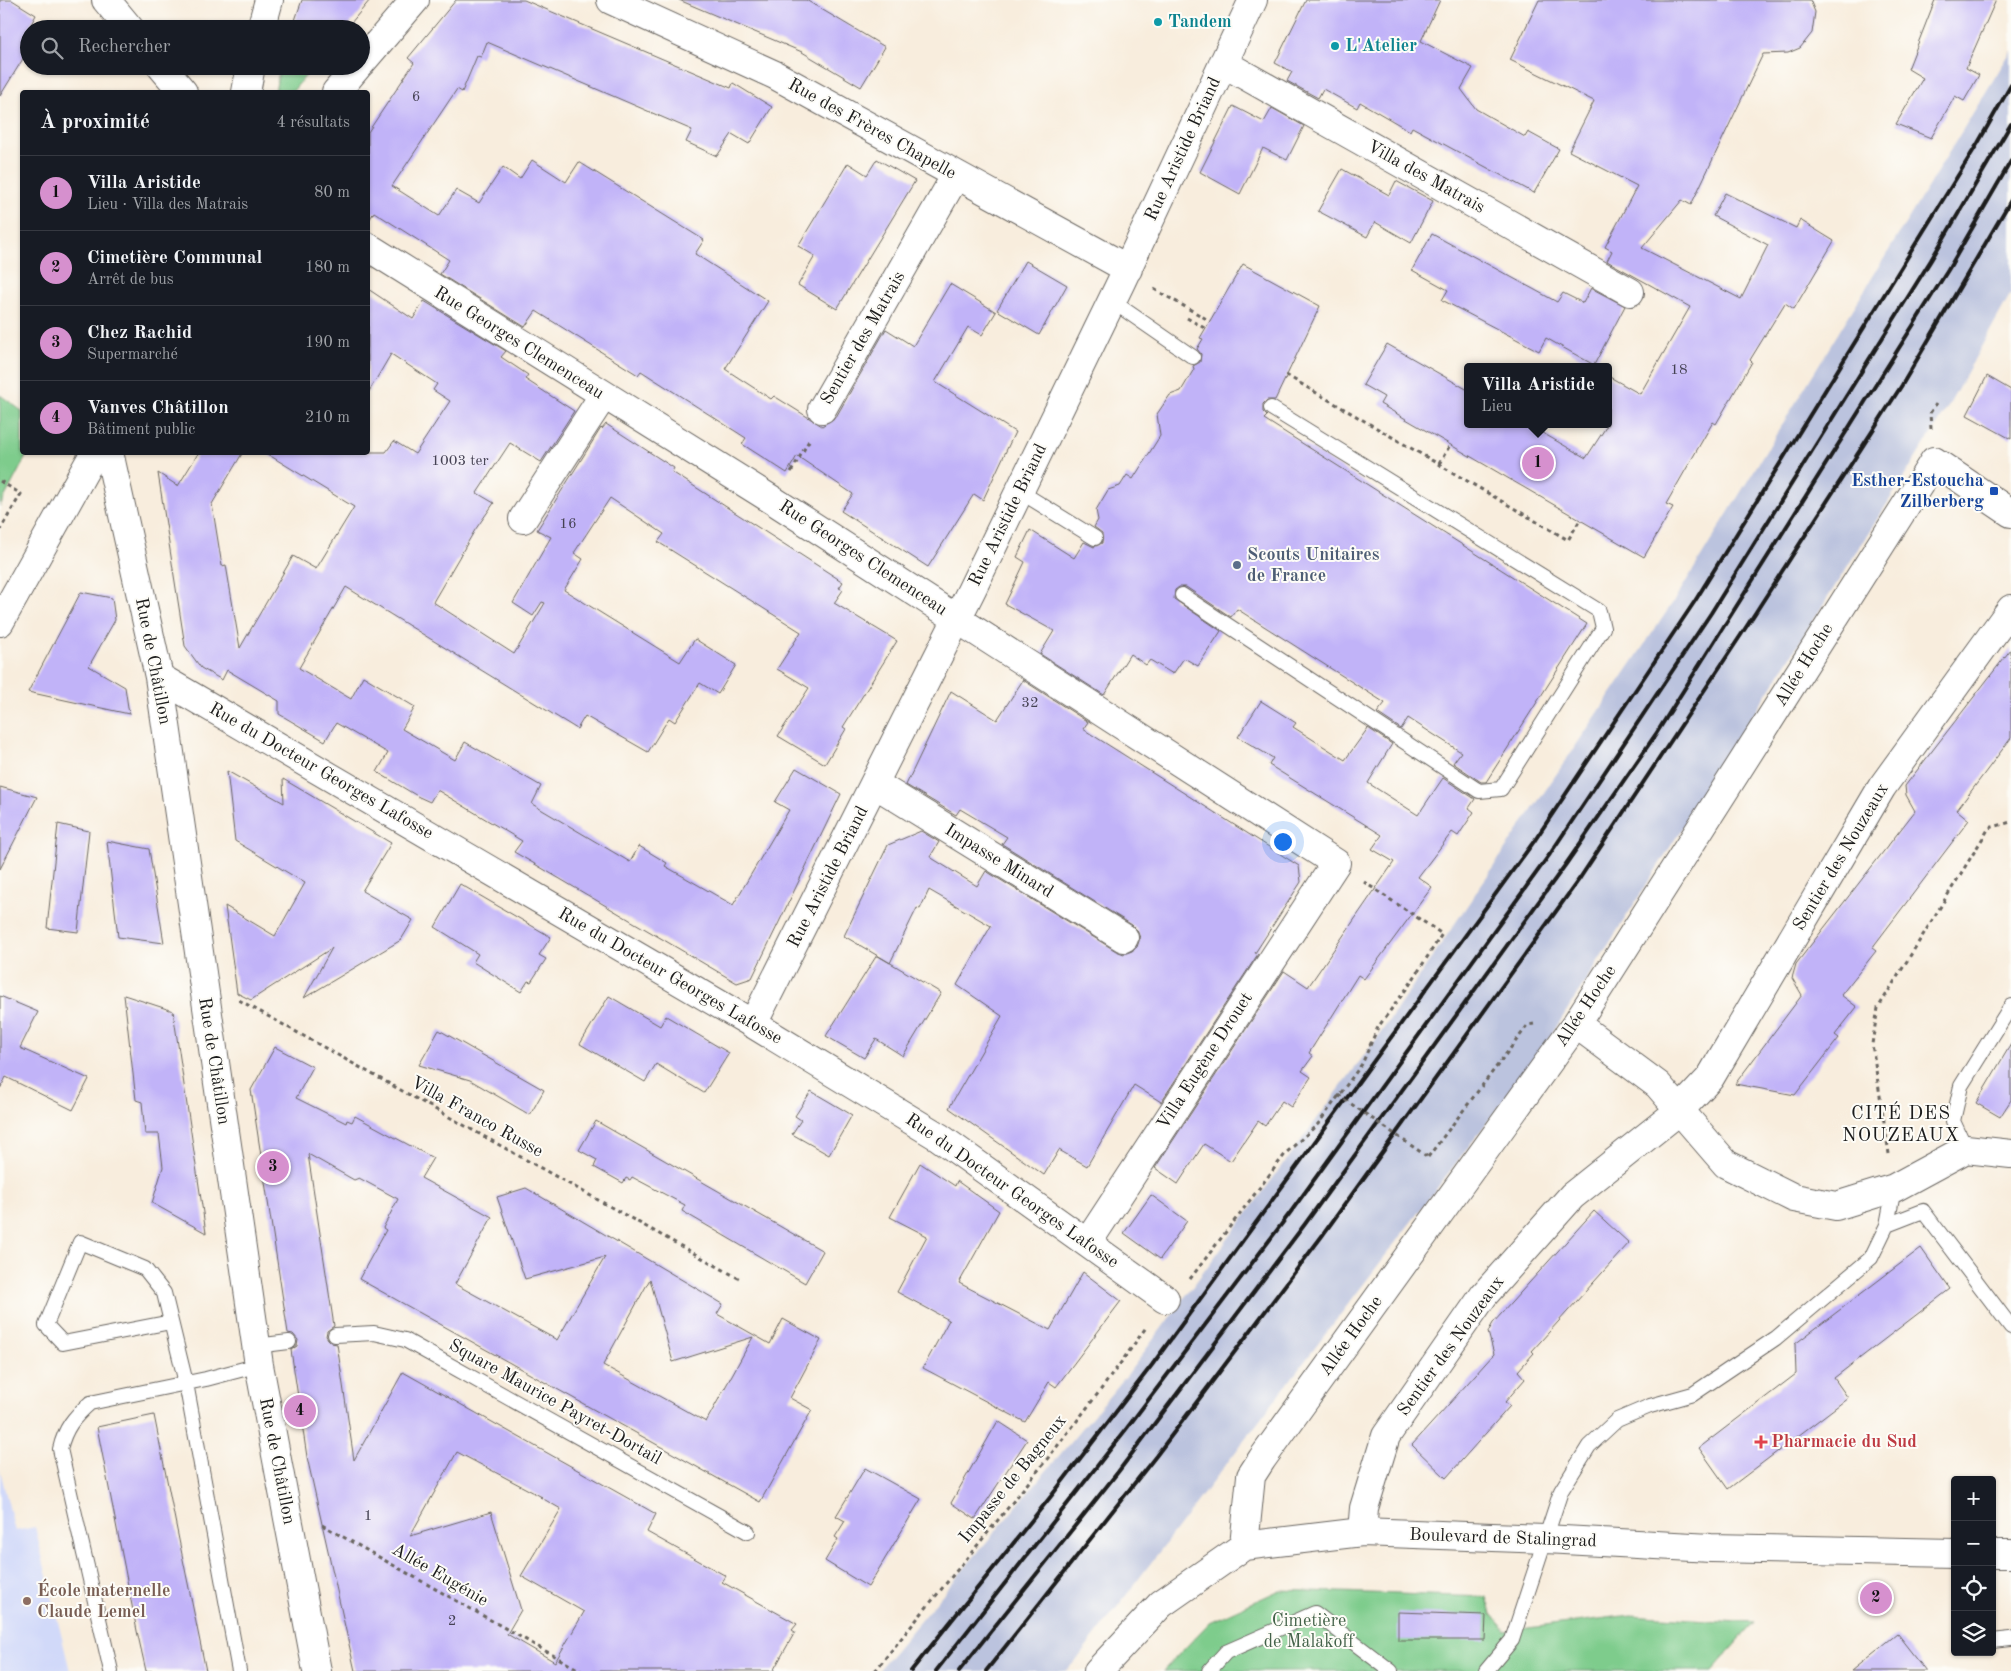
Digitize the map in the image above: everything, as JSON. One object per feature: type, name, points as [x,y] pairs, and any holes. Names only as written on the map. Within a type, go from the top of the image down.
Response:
[{"type":"street","points":[[106,0],[123,20]]},
{"type":"street","points":[[263,20],[269,0]]},
{"type":"street","points":[[370,52],[415,0]]},
{"type":"street","name":"Rue des Frères Chapelle","points":[[611,0],[775,75],[1128,268]]},
{"type":"street","name":"Rue Aristide Briand","points":[[753,1024],[958,619],[1128,268],[1253,0]]},
{"type":"street","name":"Villa des Matrais","points":[[1223,63],[1630,292]]},
{"type":"street","points":[[169,75],[181,90]]},
{"type":"street","points":[[246,90],[249,75]]},
{"type":"street","points":[[338,90],[350,75]]},
{"type":"street","name":"Sentier des Matrais","points":[[822,409],[956,175]]},
{"type":"street","name":"Rue Georges Clemenceau","points":[[370,248],[958,619],[1329,872]]},
{"type":"street","points":[[523,519],[603,396]]},
{"type":"street","points":[[0,622],[93,455]]},
{"type":"street","name":"Rue de Châtillon","points":[[110,455],[159,677],[201,979],[258,1356],[317,1671]]},
{"type":"street","name":"Allée Hoche","points":[[1244,1546],[1252,1476],[1262,1459],[1576,1024],[1934,460],[2011,512]]},
{"type":"street","name":"Sentier des Nouzeaux","points":[[1362,1532],[1364,1508],[1386,1436],[1484,1295],[1572,1196],[1680,1110],[1710,1078],[1882,787],[2011,609]]},
{"type":"street","name":"Rue du Docteur Georges Lafosse","points":[[159,677],[753,1024],[939,1137],[1165,1299]]},
{"type":"street","name":"Impasse Minard","points":[[874,784],[1124,938]]},
{"type":"street","name":"Villa Eugène Drouet","points":[[1088,1242],[1329,872]]},
{"type":"street","points":[[1576,1024],[1658,1084],[1726,1164],[1794,1198],[1836,1206],[1894,1188],[1966,1149],[2011,1154]]},
{"type":"street","name":"Boulevard de Stalingrad","points":[[1098,1671],[1162,1604],[1244,1546],[1362,1532],[1711,1548],[1951,1553]]},
{"type":"street","points":[[1996,1554],[2011,1554]]},
{"type":"lane","points":[[1112,301],[1193,357]]},
{"type":"lane","points":[[1182,595],[1479,791],[1501,789],[1603,628],[1599,610],[1271,408]]},
{"type":"lane","points":[[1020,491],[1095,538]]},
{"type":"lane","points":[[1966,1149],[1953,1121],[1960,1086],[2011,1006]]},
{"type":"lane","points":[[1486,1671],[1512,1640],[1561,1491],[1589,1446],[1617,1420],[1650,1406],[1693,1394],[1776,1338],[1871,1258],[1887,1225],[1894,1188]]},
{"type":"lane","points":[[1887,1225],[1923,1211],[2011,1327]]},
{"type":"lane","points":[[171,1322],[63,1343],[46,1324],[80,1242],[145,1269],[164,1293],[186,1383],[239,1671]]},
{"type":"lane","name":"Square Maurice Payret-Dortail","points":[[335,1335],[374,1333],[405,1340],[748,1532]]},
{"type":"lane","points":[[110,1671],[60,1449],[64,1431],[77,1414],[90,1403],[186,1383],[290,1342]]},
{"type":"lane","points":[[1209,1671],[1226,1652],[1315,1613],[1391,1671]]},
{"type":"lane","points":[[1996,1641],[2011,1639]]},
{"type":"path","points":[[1151,287],[1210,321]]},
{"type":"path","points":[[1286,375],[1568,540],[1580,520]]},
{"type":"path","points":[[1930,413],[1936,404]]},
{"type":"path","name":"Sentier des Matrais","points":[[774,502],[822,417],[822,409]]},
{"type":"path","points":[[1439,464],[1450,445]]},
{"type":"path","points":[[0,481],[21,494],[0,530]]},
{"type":"path","points":[[1894,1188],[1872,1044],[1878,1008],[1989,828],[2011,822]]},
{"type":"path","points":[[1165,1299],[1177,1297],[1286,1153],[1318,1124],[1362,1064],[1378,1027],[1410,984],[1442,934],[1329,872]]},
{"type":"path","name":"Villa Franco Russe","points":[[201,979],[740,1279]]},
{"type":"path","points":[[1338,1095],[1428,1157],[1469,1103]]},
{"type":"path","name":"Impasse de Bagneux","points":[[875,1671],[1005,1513],[1113,1374],[1165,1299]]},
{"type":"path","name":"Allée Eugénie","points":[[285,1503],[581,1671]]},
{"type":"shaded area","points":[[2011,51],[2011,293],[1945,412],[1540,1053],[1079,1657],[1066,1671],[878,1671],[1127,1375],[1380,1034],[1676,598]]},
{"type":"shaded area","name":"École maternelle Claude Lemel","points":[[0,1470],[15,1531],[35,1527],[70,1671],[0,1671]]},
{"type":"green space","points":[[278,75],[306,75],[294,90],[275,90]]},
{"type":"green space","points":[[0,395],[20,410],[20,455],[27,455],[0,506]]},
{"type":"green space","name":"Cimetière de Malakoff","points":[[1280,1590],[1487,1597],[1491,1614],[1506,1631],[1630,1615],[1754,1623],[1711,1671],[1163,1671],[1210,1622]]},
{"type":"building","points":[[0,0],[12,0],[36,15],[33,20],[20,20],[20,64],[0,96]]},
{"type":"building","points":[[302,0],[370,0],[353,20],[295,20]]},
{"type":"building","points":[[456,0],[524,0],[731,88],[733,83],[772,107],[749,144],[732,134],[717,156],[686,142],[692,130],[487,42],[481,57],[477,56],[462,92],[457,89],[392,186],[439,216],[456,190],[479,203],[503,167],[520,179],[532,160],[566,182],[579,162],[704,240],[695,254],[768,301],[725,369],[771,399],[774,396],[822,426],[836,417],[886,329],[913,346],[950,284],[996,312],[982,335],[968,327],[935,382],[1015,432],[983,500],[974,494],[928,567],[841,511],[853,494],[797,456],[787,473],[742,444],[746,438],[641,371],[638,375],[536,311],[525,327],[440,274],[449,260],[374,212],[370,219],[370,129],[414,63],[408,58]]},
{"type":"building","points":[[679,0],[806,0],[885,47],[861,87],[802,52]]},
{"type":"building","points":[[1306,0],[1440,0],[1421,41],[1473,68],[1461,89],[1476,109],[1525,137],[1528,132],[1559,149],[1534,193],[1412,127],[1410,131],[1360,102],[1357,108],[1323,89],[1318,98],[1287,81],[1292,72],[1275,63]]},
{"type":"building","points":[[1539,0],[1810,0],[1815,12],[1812,33],[1800,48],[1788,53],[1763,54],[1691,205],[1682,200],[1642,248],[1741,299],[1768,245],[1713,216],[1725,193],[1796,228],[1800,220],[1834,241],[1794,309],[1785,303],[1750,360],[1752,362],[1716,424],[1713,422],[1666,504],[1673,507],[1644,557],[1380,404],[1384,397],[1363,385],[1387,344],[1464,388],[1464,428],[1534,428],[1586,458],[1605,428],[1612,428],[1612,378],[1640,394],[1690,307],[1607,261],[1612,251],[1605,247],[1637,186],[1569,151],[1594,101],[1510,60]]},
{"type":"building","points":[[1935,0],[1996,0],[1966,68],[1979,75],[1964,101],[1955,96],[1931,138],[1896,124],[1923,78],[1908,69]]},
{"type":"building","points":[[1233,106],[1264,122],[1272,108],[1304,126],[1287,160],[1263,148],[1240,194],[1200,172]]},
{"type":"building","points":[[877,159],[915,181],[837,309],[798,285],[815,256],[798,246],[848,163],[867,175]]},
{"type":"building","points":[[1342,169],[1389,195],[1396,181],[1433,201],[1411,243],[1375,222],[1367,237],[1318,211]]},
{"type":"building","points":[[1432,234],[1557,302],[1563,293],[1583,303],[1591,288],[1625,306],[1595,363],[1590,363],[1546,338],[1539,351],[1442,300],[1448,290],[1412,270]]},
{"type":"building","points":[[1026,261],[1067,285],[1039,335],[997,310]]},
{"type":"building","points":[[1243,264],[1320,306],[1275,400],[1267,400],[1263,404],[1263,412],[1267,416],[1264,419],[1587,624],[1486,782],[1481,782],[1453,763],[1461,752],[1408,718],[1401,729],[1377,713],[1385,703],[1237,609],[1231,617],[1186,587],[1179,587],[1175,590],[1174,599],[1221,631],[1198,666],[1184,658],[1173,674],[1150,660],[1146,665],[1130,654],[1104,695],[1040,654],[1054,631],[1005,604],[1025,562],[1017,557],[1030,530],[1074,558],[1084,542],[1094,547],[1102,543],[1102,533],[1094,527],[1098,520],[1096,510],[1108,490],[1120,486],[1127,475],[1133,479],[1160,436],[1157,414],[1170,395],[1181,391],[1194,369],[1193,366],[1200,362],[1201,354],[1197,349],[1203,339],[1200,338]]},
{"type":"building","points":[[370,290],[413,319],[424,301],[506,351],[501,357],[528,375],[525,379],[574,411],[541,462],[510,443],[477,493],[494,503],[475,530],[433,602],[514,654],[545,603],[542,602],[533,616],[513,603],[551,537],[537,530],[601,428],[606,424],[674,468],[672,472],[843,582],[839,588],[843,590],[834,603],[897,641],[843,727],[846,729],[825,764],[778,736],[809,688],[777,669],[801,632],[658,542],[664,534],[610,498],[574,553],[583,559],[564,590],[680,662],[695,639],[736,665],[718,694],[700,683],[675,722],[669,718],[648,752],[585,716],[577,729],[346,587],[299,668],[351,699],[363,676],[415,707],[402,729],[455,760],[465,742],[541,786],[532,804],[630,862],[639,846],[667,863],[665,866],[733,905],[789,810],[775,802],[796,768],[841,794],[752,978],[737,983],[514,852],[522,841],[437,790],[430,802],[419,797],[377,772],[388,753],[336,723],[325,741],[279,714],[279,701],[227,670],[222,680],[201,668],[185,646],[158,473],[178,486],[197,455],[241,455],[212,504],[222,566],[226,565],[240,648],[293,556],[316,569],[354,507],[269,455],[370,455],[370,452],[386,452],[394,441],[415,454],[450,401],[433,390],[437,384],[391,354],[370,390]]},
{"type":"building","points":[[1987,376],[2011,390],[2011,439],[1967,415]]},
{"type":"building","points":[[81,592],[112,598],[115,620],[89,666],[125,687],[129,714],[28,692]]},
{"type":"building","points":[[2011,649],[2011,738],[1957,810],[1969,820],[1872,948],[1876,951],[1841,995],[1857,1007],[1835,1035],[1839,1038],[1795,1095],[1735,1084],[1802,995],[1792,978],[1796,964],[1915,811],[1906,795],[1905,786]]},
{"type":"building","points":[[1023,680],[1088,722],[1083,729],[1299,866],[1301,882],[1255,953],[1258,954],[1161,1102],[1134,1085],[1087,1166],[1059,1150],[1044,1175],[949,1108],[1002,1016],[957,985],[991,926],[929,890],[920,909],[917,908],[890,963],[844,936],[888,845],[921,831],[939,842],[930,857],[977,886],[986,871],[1116,951],[1124,954],[1137,947],[1140,938],[1137,930],[1132,925],[1002,844],[1007,837],[960,809],[956,815],[906,785],[951,691],[997,720]]},
{"type":"building","points":[[1261,701],[1296,723],[1293,727],[1345,760],[1368,728],[1392,744],[1368,783],[1418,815],[1443,778],[1475,799],[1469,808],[1474,812],[1458,836],[1452,832],[1418,877],[1432,887],[1364,979],[1358,975],[1309,1053],[1313,1056],[1302,1071],[1311,1077],[1291,1107],[1282,1101],[1265,1126],[1258,1121],[1231,1161],[1204,1144],[1178,1184],[1155,1168],[1284,971],[1308,987],[1394,862],[1372,849],[1382,835],[1269,765],[1273,758],[1238,737]]},
{"type":"building","points":[[227,771],[284,803],[283,779],[391,843],[362,891],[413,920],[401,940],[304,998],[332,948],[251,1000],[237,993],[225,906],[275,936],[305,883],[235,841]]},
{"type":"building","points":[[0,787],[37,797],[0,869]]},
{"type":"building","points":[[58,824],[89,831],[78,932],[47,928]]},
{"type":"building","points":[[107,841],[149,849],[164,943],[118,937]]},
{"type":"building","points":[[460,884],[551,937],[539,955],[546,959],[531,982],[528,981],[521,992],[473,962],[478,954],[435,927]]},
{"type":"building","points":[[877,955],[941,993],[903,1056],[876,1039],[864,1058],[826,1036]]},
{"type":"building","points":[[124,995],[173,1011],[206,1233],[152,1203],[163,1167],[159,1134],[145,1134],[142,1102],[136,1100]]},
{"type":"building","points":[[0,996],[38,1012],[20,1048],[89,1079],[73,1110],[6,1077],[0,1089]]},
{"type":"building","points":[[609,996],[660,1026],[666,1016],[729,1053],[704,1093],[656,1064],[645,1082],[580,1044]]},
{"type":"building","points":[[439,1030],[544,1090],[530,1115],[470,1080],[419,1065]]},
{"type":"building","points":[[2011,1044],[2011,1100],[2000,1117],[1976,1103]]},
{"type":"building","points":[[275,1047],[313,1067],[296,1098],[346,1123],[347,1120],[352,1122],[355,1116],[433,1158],[421,1178],[492,1217],[455,1284],[557,1340],[605,1257],[525,1279],[497,1197],[526,1188],[723,1304],[717,1314],[770,1344],[783,1319],[821,1340],[790,1398],[812,1410],[760,1502],[359,1279],[386,1230],[383,1228],[398,1199],[359,1178],[354,1180],[308,1154],[334,1326],[327,1331],[326,1336],[331,1343],[337,1344],[354,1460],[403,1372],[656,1514],[647,1532],[726,1576],[722,1582],[797,1624],[792,1630],[795,1632],[773,1671],[355,1671],[307,1457],[291,1350],[297,1346],[298,1340],[293,1334],[288,1333],[251,1090]],"holes":[[[650,1279],[673,1362],[753,1337],[706,1422],[603,1365]],[[457,1452],[561,1509],[521,1576],[584,1612],[555,1662],[507,1634],[521,1610],[491,1512],[410,1536]]]},
{"type":"building","points":[[811,1091],[852,1115],[829,1155],[792,1134],[801,1120],[795,1116]]},
{"type":"building","points":[[596,1121],[823,1251],[805,1283],[682,1211],[685,1205],[632,1177],[630,1180],[626,1178],[623,1183],[594,1167],[597,1160],[579,1150]]},
{"type":"building","points":[[920,1163],[955,1186],[957,1181],[999,1211],[959,1283],[1050,1330],[1083,1272],[1121,1301],[1056,1387],[1049,1382],[1025,1422],[923,1368],[949,1320],[897,1292],[927,1236],[890,1217]]},
{"type":"building","points":[[1151,1195],[1187,1221],[1160,1259],[1124,1233]]},
{"type":"building","points":[[1594,1211],[1629,1243],[1532,1351],[1534,1353],[1518,1371],[1525,1379],[1505,1402],[1510,1406],[1446,1478],[1412,1445],[1494,1354],[1488,1332],[1493,1323]]},
{"type":"building","points":[[1921,1248],[1950,1289],[1834,1378],[1848,1398],[1728,1489],[1699,1448],[1796,1374],[1795,1344]]},
{"type":"building","points":[[154,1415],[206,1671],[146,1671],[137,1631],[97,1427]]},
{"type":"building","points":[[998,1421],[1027,1440],[975,1519],[951,1503]]},
{"type":"building","points":[[865,1468],[921,1499],[868,1587],[825,1561],[838,1539],[835,1537],[845,1521],[836,1516]]},
{"type":"building","points":[[1398,1612],[1486,1615],[1485,1640],[1398,1640]]},
{"type":"building","points":[[1897,1634],[1926,1671],[1851,1671]]},
{"type":"railway","points":[[911,1671],[1052,1495],[1152,1365],[1535,840],[1695,601],[1978,143],[2011,85]]},
{"type":"railway","points":[[936,1671],[1127,1428],[1290,1213],[1550,854],[1711,613],[1931,260],[2011,124]]},
{"type":"railway","points":[[959,1671],[1118,1472],[1305,1224],[1566,864],[1656,734],[1948,270],[2011,161]]},
{"type":"railway","points":[[986,1671],[1156,1456],[1322,1236],[1580,878],[1741,635],[1902,385],[2011,200]]},
{"type":"place","name":"Tandem","points":[[1158,22]]},
{"type":"place","name":"L'Atelier","points":[[1335,46]]},
{"type":"place","name":"Villa Aristide","points":[[1538,463]]},
{"type":"place","name":"Esther-Estoucha Zilberberg","points":[[1994,491]]},
{"type":"place","name":"Scouts Unitaires de France","points":[[1237,565]]},
{"type":"place","name":"Chez Rachid","points":[[273,1167]]},
{"type":"place","name":"Vanves Châtillon","points":[[300,1411]]},
{"type":"place","name":"Pharmacie du Sud","points":[[1761,1442]]},
{"type":"place","name":"Cimetière Communal","points":[[1876,1598]]},
{"type":"place","name":"École maternelle Claude Lemel","points":[[27,1601]]},
{"type":"district","name":"CITÉ DES NOUZEAUX","points":[[1901,1125]]}]
